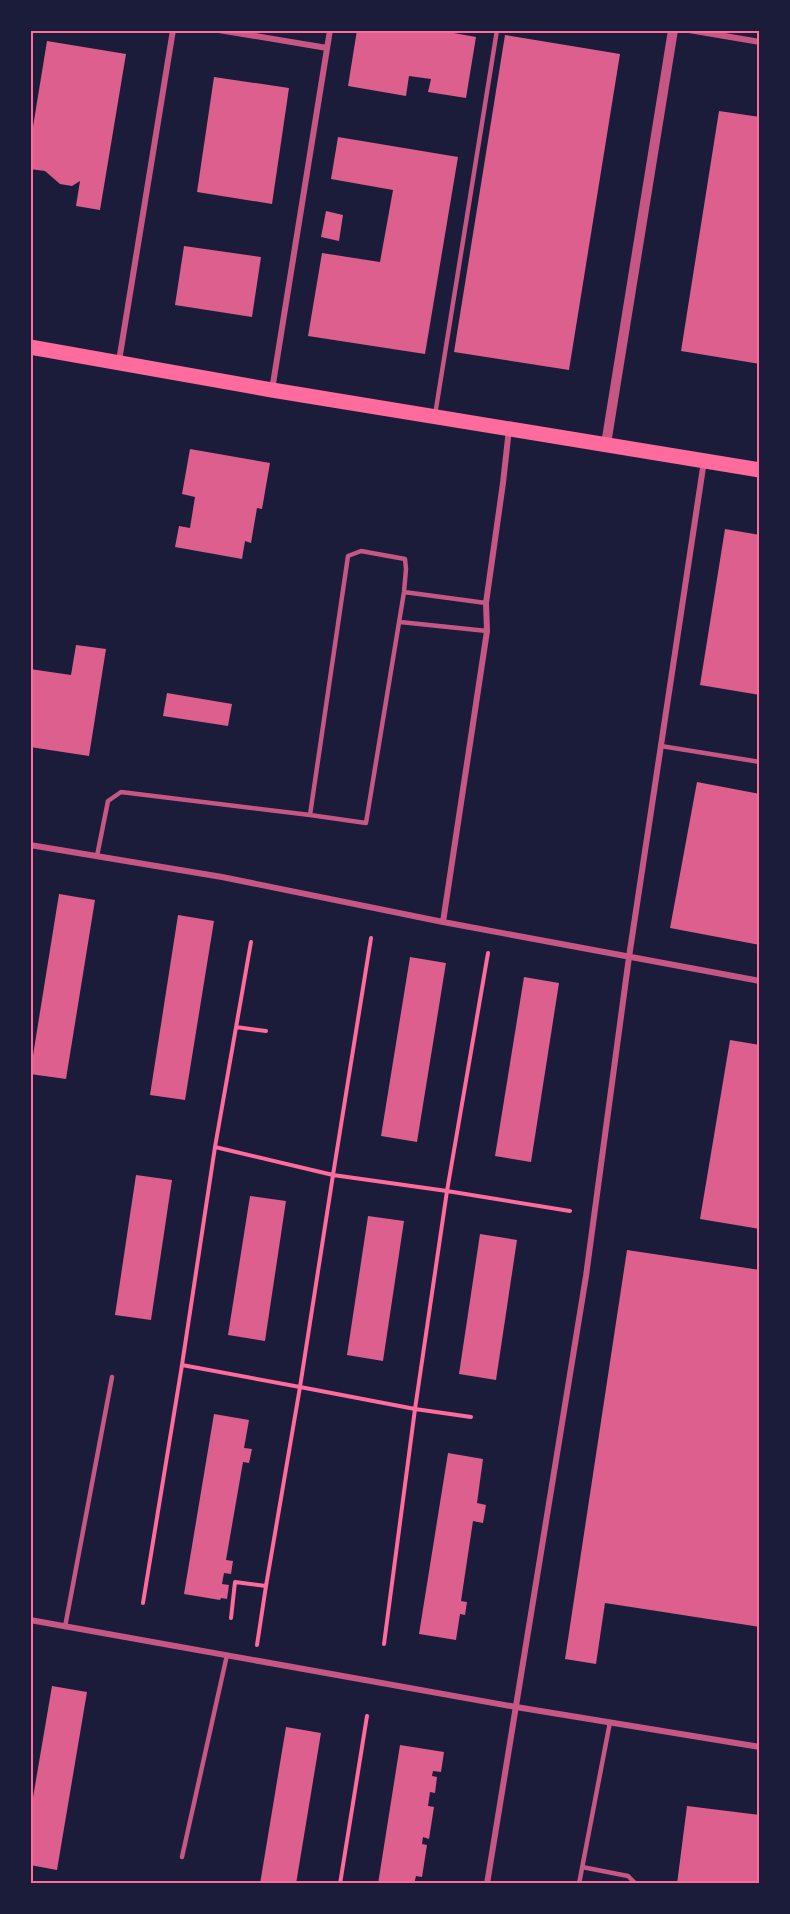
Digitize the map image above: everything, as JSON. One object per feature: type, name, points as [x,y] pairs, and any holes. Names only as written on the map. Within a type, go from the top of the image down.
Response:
[{"type":"main road","points":[[30,347],[272,390],[760,470]]},
{"type":"street","points":[[119,363],[173,30]]},
{"type":"street","points":[[219,30],[327,48]]},
{"type":"street","points":[[272,390],[330,30]]},
{"type":"street","points":[[606,444],[673,30]]},
{"type":"street","points":[[689,30],[760,42]]},
{"type":"street","points":[[443,922],[487,631],[486,603],[509,428]]},
{"type":"street","points":[[487,1884],[586,1276],[630,957],[704,460]]},
{"type":"street","points":[[30,845],[222,877],[443,922],[760,981]]},
{"type":"street","points":[[30,1620],[516,1707],[760,1747]]},
{"type":"lane","points":[[434,416],[497,30]]},
{"type":"lane","points":[[97,856],[108,801],[121,792],[366,824],[405,592],[405,559],[361,551],[348,556],[310,816]]},
{"type":"lane","points":[[405,592],[486,603]]},
{"type":"lane","points":[[400,622],[487,631]]},
{"type":"lane","points":[[661,746],[760,762]]},
{"type":"lane","points":[[65,1627],[112,1377]]},
{"type":"lane","points":[[182,1857],[227,1655]]},
{"type":"lane","points":[[579,1884],[610,1722]]},
{"type":"lane","points":[[582,1867],[628,1876],[636,1884]]},
{"type":"path","points":[[255,1660],[371,938]]},
{"type":"path","points":[[143,1603],[215,1148],[251,942]]},
{"type":"path","points":[[384,1644],[447,1191],[488,953]]},
{"type":"path","points":[[236,1027],[266,1031]]},
{"type":"path","points":[[215,1148],[333,1175],[570,1211]]},
{"type":"path","points":[[182,1365],[415,1409],[471,1417]]},
{"type":"path","points":[[231,1618],[236,1582],[266,1586]]},
{"type":"path","points":[[340,1884],[367,1716]]},
{"type":"building","points":[[357,30],[437,30],[476,37],[466,98],[428,92],[431,79],[409,76],[406,96],[348,86]]},
{"type":"building","points":[[505,35],[620,54],[569,370],[454,352]]},
{"type":"building","points":[[47,41],[126,54],[100,210],[76,206],[80,181],[72,186],[60,184],[45,171],[30,169],[30,145]]},
{"type":"building","points":[[214,77],[289,88],[272,204],[197,192]]},
{"type":"building","points":[[719,111],[760,117],[760,364],[681,351]]},
{"type":"building","points":[[338,137],[458,157],[425,354],[308,336],[322,253],[380,262],[393,190],[331,179]]},
{"type":"building","points":[[326,211],[343,215],[339,241],[321,237]]},
{"type":"building","points":[[184,246],[261,257],[252,317],[175,305]]},
{"type":"building","points":[[190,449],[270,463],[262,509],[257,508],[251,543],[245,541],[242,559],[175,547],[179,526],[190,528],[195,497],[182,494]]},
{"type":"building","points":[[725,529],[760,535],[760,695],[700,685]]},
{"type":"building","points":[[76,645],[106,649],[89,756],[30,747],[30,669],[71,675]]},
{"type":"building","points":[[167,693],[232,704],[228,726],[163,716]]},
{"type":"building","points":[[697,782],[760,794],[760,945],[670,928]]},
{"type":"building","points":[[59,894],[95,900],[66,1079],[30,1074]]},
{"type":"building","points":[[178,915],[214,921],[185,1100],[150,1095]]},
{"type":"building","points":[[410,957],[446,963],[417,1142],[381,1136]]},
{"type":"building","points":[[524,977],[559,983],[531,1162],[495,1156]]},
{"type":"building","points":[[730,1040],[760,1045],[760,1229],[700,1219]]},
{"type":"building","points":[[136,1175],[172,1180],[151,1320],[115,1315]]},
{"type":"building","points":[[250,1196],[286,1201],[265,1341],[228,1335]]},
{"type":"building","points":[[368,1216],[404,1221],[383,1361],[347,1355]]},
{"type":"building","points":[[480,1234],[517,1240],[496,1380],[459,1374]]},
{"type":"building","points":[[627,1250],[760,1270],[760,1627],[605,1603],[596,1664],[565,1659]]},
{"type":"building","points":[[214,1414],[249,1420],[244,1448],[252,1449],[249,1463],[243,1462],[226,1560],[233,1561],[231,1574],[224,1573],[222,1584],[229,1585],[227,1599],[221,1598],[220,1600],[184,1594]]},
{"type":"building","points":[[448,1453],[483,1459],[477,1503],[486,1505],[483,1523],[473,1521],[461,1601],[467,1602],[465,1615],[460,1614],[456,1640],[419,1634]]},
{"type":"building","points":[[52,1686],[87,1692],[57,1870],[30,1865],[30,1815]]},
{"type":"building","points":[[286,1727],[321,1733],[296,1884],[260,1884]]},
{"type":"building","points":[[400,1745],[444,1752],[441,1772],[433,1771],[432,1776],[437,1777],[435,1793],[430,1792],[428,1806],[434,1807],[429,1839],[423,1837],[422,1844],[427,1845],[422,1877],[416,1876],[414,1884],[378,1884]]},
{"type":"building","points":[[687,1806],[760,1815],[760,1884],[677,1884]]}]
